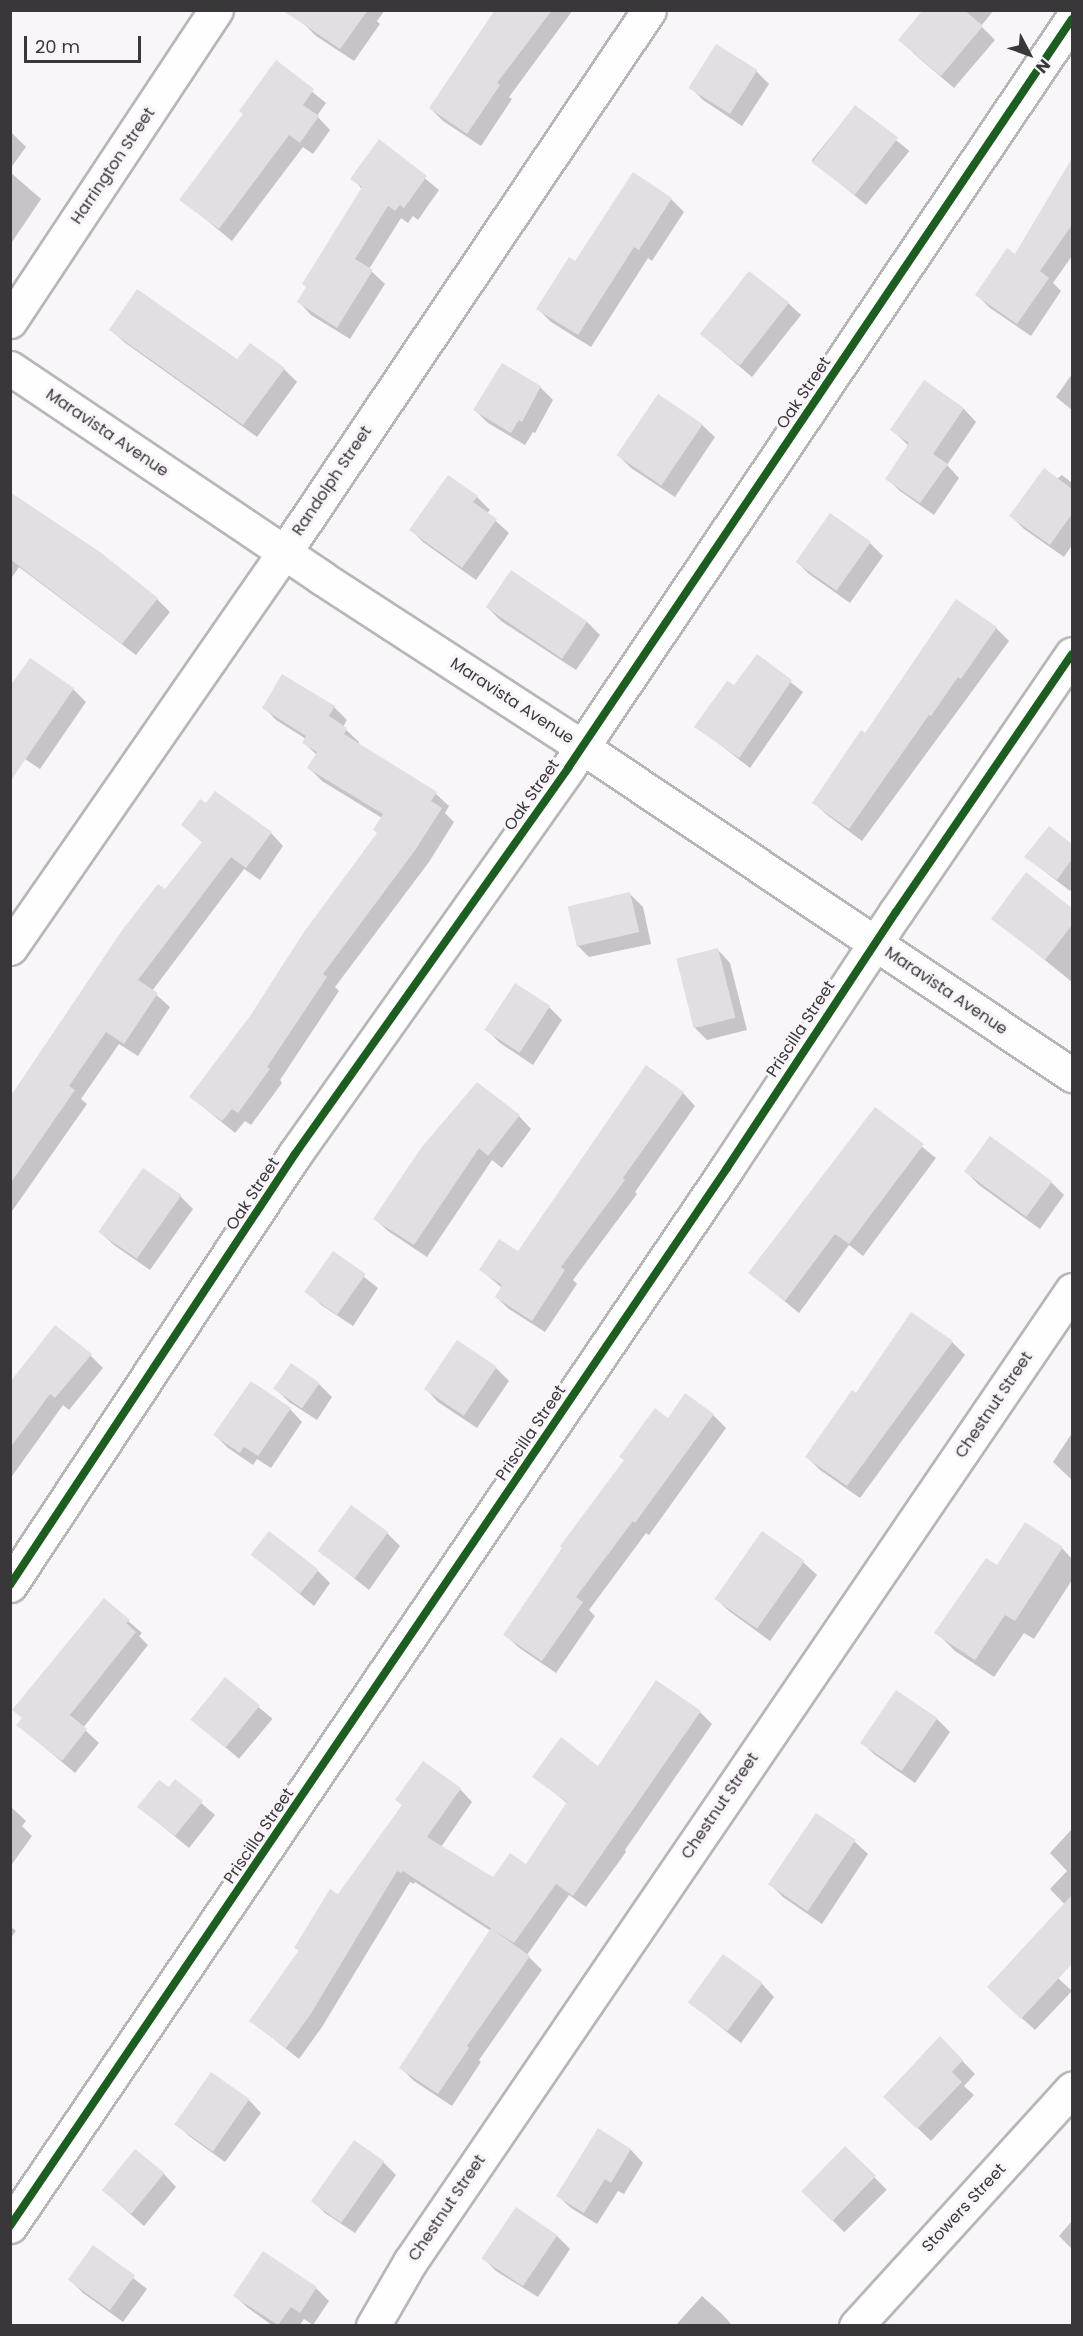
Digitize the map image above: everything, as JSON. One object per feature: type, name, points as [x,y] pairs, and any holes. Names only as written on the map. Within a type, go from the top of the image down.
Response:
[{"type":"street","name":"Harrington Street","points":[[10,321],[216,10]]},
{"type":"street","name":"Randolph Street","points":[[10,948],[284,553],[649,10]]},
{"type":"street","name":"Oak Street","points":[[10,1585],[295,1154],[582,747],[1072,19]]},
{"type":"street","name":"Maravista Avenue","points":[[10,368],[284,553],[582,747],[1072,1075]]},
{"type":"street","name":"Priscilla Street","points":[[10,2226],[727,1168],[875,943],[1072,654]]},
{"type":"street","name":"Chestnut Street","points":[[373,2325],[417,2252],[1072,1290]]},
{"type":"street","name":"Stowers Street","points":[[856,2325],[1072,2089]]},
{"type":"building","points":[[282,10],[368,10],[340,49]]},
{"type":"building","points":[[495,10],[552,10],[497,83],[500,85],[467,134],[429,108]]},
{"type":"building","points":[[923,10],[964,10],[983,26],[941,76],[898,40]]},
{"type":"building","points":[[716,44],[758,70],[730,114],[688,88]]},
{"type":"building","points":[[276,60],[314,89],[303,105],[319,116],[300,143],[289,135],[219,229],[179,200],[243,114],[239,111]]},
{"type":"building","points":[[855,105],[898,137],[855,195],[812,163]]},
{"type":"building","points":[[379,139],[427,176],[404,208],[400,205],[395,211],[388,206],[355,259],[373,270],[337,328],[297,302],[306,287],[302,284],[362,187],[350,179]]},
{"type":"building","points":[[1072,158],[1072,225],[1040,271],[1049,278],[1017,324],[975,295],[1007,248],[1015,254]]},
{"type":"building","points":[[633,172],[672,198],[639,250],[634,247],[578,335],[536,309],[569,257],[575,261]]},
{"type":"building","points":[[749,271],[789,302],[740,365],[700,334]]},
{"type":"building","points":[[137,289],[237,359],[250,343],[285,368],[243,425],[109,330]]},
{"type":"building","points":[[502,363],[541,386],[522,422],[519,420],[511,433],[473,410]]},
{"type":"building","points":[[924,380],[964,408],[933,454],[948,464],[920,503],[885,479],[909,443],[890,430]]},
{"type":"building","points":[[658,394],[703,424],[661,486],[617,455]]},
{"type":"building","points":[[1044,468],[1072,489],[1072,514],[1050,545],[1009,516]]},
{"type":"building","points":[[448,475],[478,496],[473,502],[497,519],[462,568],[409,530]]},
{"type":"building","points":[[10,492],[100,552],[158,598],[122,644],[10,559]]},
{"type":"building","points":[[830,513],[871,542],[837,591],[796,562]]},
{"type":"building","points":[[511,570],[587,621],[562,659],[486,607]]},
{"type":"building","points":[[956,599],[997,627],[961,679],[958,677],[931,716],[929,715],[849,829],[812,803],[861,730],[865,733]]},
{"type":"building","points":[[757,654],[792,680],[739,758],[694,727],[727,681],[734,685]]},
{"type":"building","points":[[30,658],[74,688],[10,782],[10,686]]},
{"type":"building","points":[[282,674],[335,706],[329,716],[347,728],[344,734],[437,792],[431,801],[442,808],[416,849],[323,974],[327,977],[267,1067],[270,1069],[238,1113],[232,1109],[222,1121],[189,1097],[250,1016],[304,932],[377,833],[373,830],[383,814],[307,768],[317,752],[302,743],[306,736],[262,708]]},
{"type":"building","points":[[215,791],[272,832],[246,868],[231,857],[138,980],[158,993],[124,1044],[106,1032],[69,1086],[75,1090],[10,1184],[10,1097],[123,929],[158,884],[165,889],[202,842],[181,825],[200,799],[206,803]]},
{"type":"building","points":[[1049,826],[1072,844],[1072,859],[1057,880],[1024,857]]},
{"type":"building","points":[[1026,872],[1072,908],[1072,925],[1045,960],[991,919]]},
{"type":"building","points":[[630,892],[639,932],[577,946],[568,906]]},
{"type":"building","points":[[718,948],[735,1018],[694,1028],[676,958]]},
{"type":"building","points":[[515,983],[550,1006],[520,1053],[485,1030]]},
{"type":"building","points":[[646,1065],[684,1092],[623,1178],[625,1180],[561,1267],[565,1270],[532,1321],[495,1297],[502,1285],[479,1270],[499,1239],[518,1251]]},
{"type":"building","points":[[477,1082],[520,1115],[488,1156],[479,1148],[414,1245],[373,1219],[421,1148]]},
{"type":"building","points":[[875,1107],[924,1144],[849,1244],[835,1234],[785,1301],[748,1273]]},
{"type":"building","points":[[990,1136],[1052,1181],[1026,1217],[964,1172]]},
{"type":"building","points":[[143,1168],[182,1195],[137,1259],[98,1232]]},
{"type":"building","points":[[333,1251],[366,1274],[337,1315],[304,1292]]},
{"type":"building","points":[[911,1312],[953,1341],[847,1486],[805,1457],[852,1390],[856,1393]]},
{"type":"building","points":[[55,1325],[92,1354],[55,1398],[50,1394],[10,1448],[10,1382]]},
{"type":"building","points":[[457,1340],[497,1367],[464,1416],[424,1389]]},
{"type":"building","points":[[291,1363],[320,1383],[302,1408],[273,1388]]},
{"type":"building","points":[[251,1381],[291,1408],[258,1456],[244,1447],[240,1453],[213,1435]]},
{"type":"building","points":[[685,1393],[714,1414],[635,1523],[633,1521],[576,1597],[583,1602],[542,1661],[503,1635],[562,1548],[560,1546],[624,1460],[619,1457],[655,1408],[668,1418]]},
{"type":"building","points":[[351,1505],[388,1532],[355,1578],[317,1551]]},
{"type":"building","points":[[1025,1522],[1063,1547],[1015,1621],[1005,1615],[975,1660],[934,1633],[986,1558],[997,1565]]},
{"type":"building","points":[[269,1531],[319,1570],[300,1593],[251,1555]]},
{"type":"building","points":[[762,1531],[805,1561],[757,1629],[714,1599]]},
{"type":"building","points":[[104,1598],[130,1620],[126,1623],[136,1632],[70,1715],[87,1729],[62,1761],[16,1725],[22,1718],[12,1710]]},
{"type":"building","points":[[225,1677],[260,1705],[225,1748],[190,1720]]},
{"type":"building","points":[[656,1680],[701,1711],[573,1896],[556,1884],[514,1943],[403,1871],[401,1873],[397,1871],[310,2015],[286,2048],[249,2021],[299,1950],[294,1948],[330,1889],[338,1894],[402,1805],[395,1800],[423,1761],[461,1788],[427,1837],[493,1877],[510,1853],[526,1864],[567,1802],[532,1777],[561,1737],[598,1766]]},
{"type":"building","points":[[896,1690],[937,1718],[902,1771],[860,1743]]},
{"type":"building","points":[[175,1779],[203,1801],[175,1836],[137,1807],[159,1780],[169,1787]]},
{"type":"building","points":[[816,1813],[856,1840],[808,1911],[768,1884]]},
{"type":"building","points":[[1072,1895],[1072,1964],[1021,2019],[987,1987]]},
{"type":"building","points":[[491,1928],[530,1956],[467,2046],[469,2048],[438,2094],[399,2068]]},
{"type":"building","points":[[723,1954],[763,1983],[727,2031],[688,2003]]},
{"type":"building","points":[[940,2036],[963,2060],[952,2072],[962,2082],[917,2129],[883,2097]]},
{"type":"building","points":[[211,2072],[250,2099],[213,2151],[174,2124]]},
{"type":"building","points":[[598,2128],[631,2149],[611,2183],[605,2179],[584,2213],[556,2196]]},
{"type":"building","points":[[354,2140],[384,2161],[341,2223],[311,2201]]},
{"type":"building","points":[[845,2146],[876,2176],[832,2221],[801,2191]]},
{"type":"building","points":[[135,2149],[165,2173],[131,2214],[102,2190]]},
{"type":"building","points":[[516,2207],[557,2235],[523,2286],[481,2258]]},
{"type":"building","points":[[93,2245],[135,2276],[110,2310],[68,2280]]},
{"type":"building","points":[[263,2251],[317,2287],[300,2313],[291,2307],[278,2325],[233,2296]]},
{"type":"cycle path","points":[[10,1585],[295,1154],[568,768],[1072,19]]},
{"type":"cycle path","points":[[10,2226],[727,1168],[896,912],[1072,654]]}]
